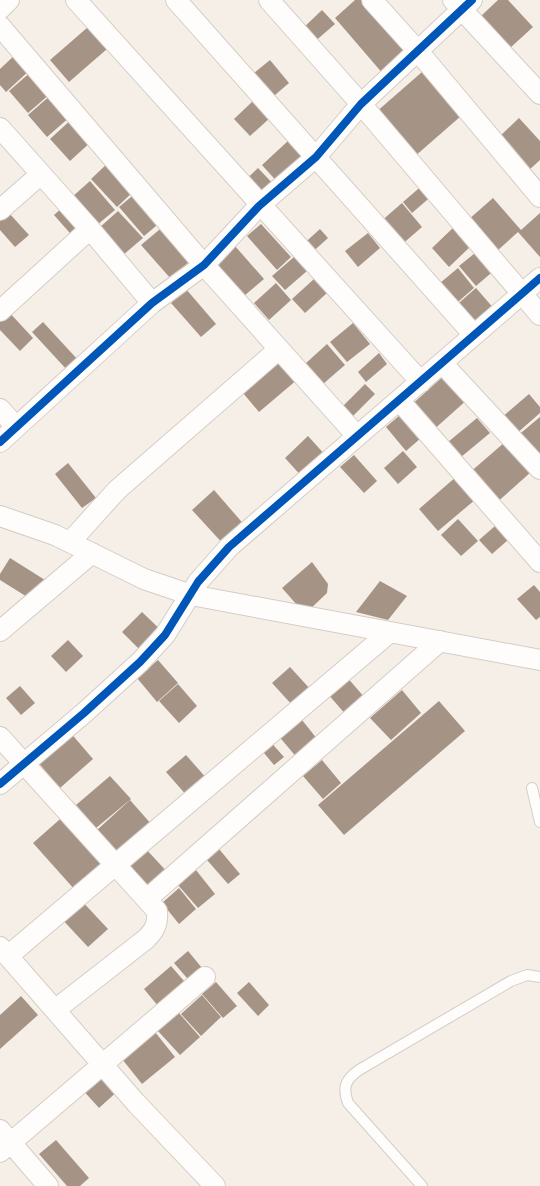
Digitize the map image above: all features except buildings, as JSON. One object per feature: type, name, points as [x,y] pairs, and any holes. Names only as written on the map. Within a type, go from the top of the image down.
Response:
[{"type":"street","points":[[0,9],[9,0]]},
{"type":"street","points":[[76,0],[259,206],[421,382]]},
{"type":"street","points":[[176,0],[474,335]]},
{"type":"street","points":[[269,0],[361,104],[540,315]]},
{"type":"street","points":[[372,0],[417,50],[540,197]]},
{"type":"street","points":[[0,442],[152,304],[204,264],[259,206],[316,157],[361,104],[462,3],[540,94]]},
{"type":"street","points":[[0,26],[204,264],[358,436]]},
{"type":"street","points":[[0,128],[90,229],[152,304]]},
{"type":"street","points":[[0,210],[40,174]]},
{"type":"street","points":[[0,311],[90,229]]},
{"type":"street","points":[[0,784],[140,662],[165,635],[198,582],[230,547],[540,278]]},
{"type":"street","points":[[71,541],[118,490],[279,349]]},
{"type":"street","points":[[442,363],[540,469]]},
{"type":"street","points":[[400,400],[540,562]]},
{"type":"street","points":[[0,409],[16,427]]},
{"type":"street","points":[[0,516],[71,541],[144,579],[190,595],[540,660]]},
{"type":"street","points":[[0,631],[92,553]]},
{"type":"street","points":[[214,1186],[4,952],[116,865],[390,632]]},
{"type":"street","points":[[147,899],[440,642]]},
{"type":"street","points":[[0,737],[158,911],[158,921],[155,930],[55,1010]]},
{"type":"street","points":[[48,1186],[4,1142],[103,1064],[205,977]]},
{"type":"lane","points":[[532,788],[540,822]]},
{"type":"lane","points":[[422,1186],[348,1103],[344,1092],[345,1085],[350,1076],[511,981],[527,975],[540,977]]},
{"type":"cycle path","points":[[0,442],[152,303],[204,265],[259,206],[316,157],[361,104],[472,0]]},
{"type":"cycle path","points":[[0,784],[84,713],[140,662],[165,635],[198,582],[229,547],[540,278]]}]
